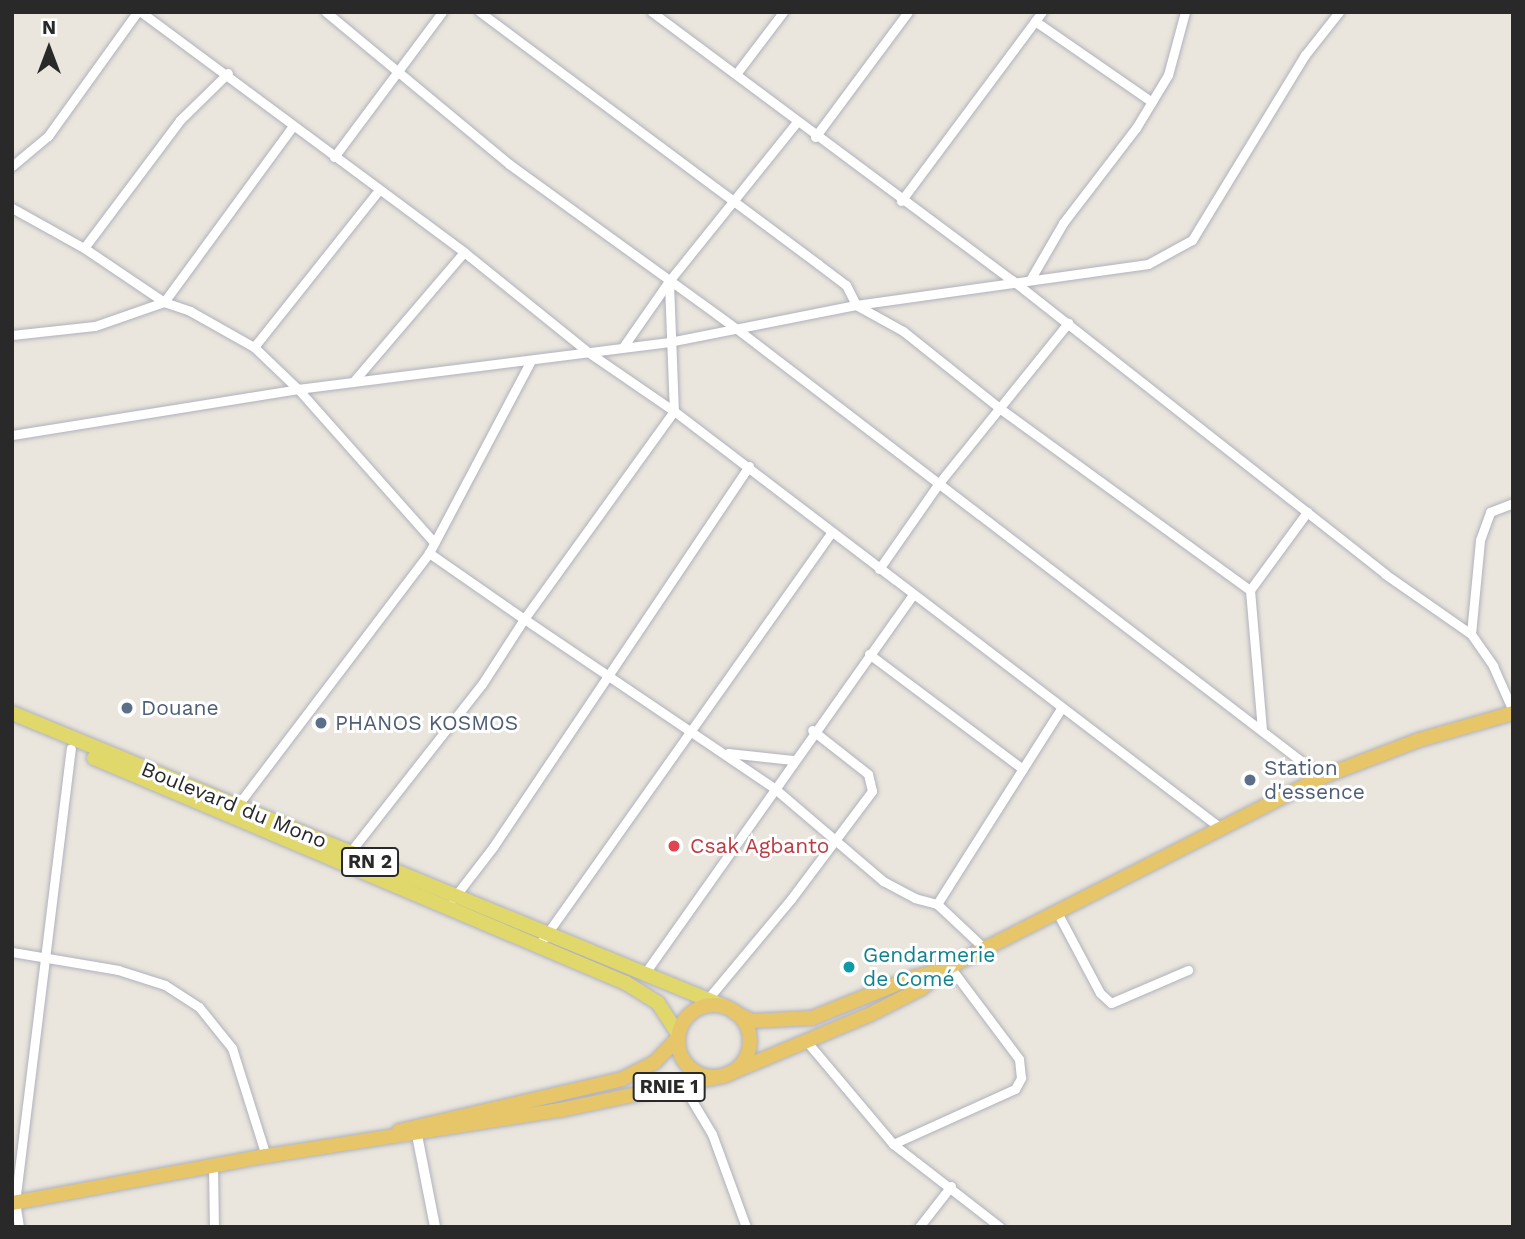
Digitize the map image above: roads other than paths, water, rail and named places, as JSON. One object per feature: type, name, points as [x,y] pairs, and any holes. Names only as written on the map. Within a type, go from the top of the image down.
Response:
[{"type":"highway","name":"RNIE 1","points":[[731,1010],[752,1021],[812,1018],[911,978],[947,968],[986,951],[1322,777],[1419,740],[1513,712]]},
{"type":"highway","name":"RNIE 1","points":[[14,1203],[265,1156],[416,1135],[723,1076],[808,1043],[922,988],[947,968]]},
{"type":"highway","points":[[697,1010],[731,1010],[747,1027],[749,1047],[741,1065],[723,1076],[694,1071],[681,1057],[678,1036],[697,1010]]},
{"type":"highway","name":"RNIE 1","points":[[373,1139],[431,1121],[622,1079],[655,1062],[678,1036]]},
{"type":"main road","name":"Boulevard du Mono","points":[[12,713],[450,903],[543,941],[645,973],[705,1002],[731,1010]]},
{"type":"main road","name":"Boulevard du Mono","points":[[12,723],[233,811]]},
{"type":"main road","name":"Boulevard du Mono","points":[[543,941],[651,997],[678,1036]]},
{"type":"street","points":[[12,166],[48,136],[139,12],[228,73],[293,126],[464,252],[588,352],[749,466],[831,533],[1222,829]]},
{"type":"street","points":[[326,12],[509,164],[737,329],[1322,777]]},
{"type":"street","points":[[334,157],[442,12]]},
{"type":"street","points":[[480,12],[846,285],[856,305],[903,331],[1002,410],[1250,590]]},
{"type":"street","points":[[652,12],[815,137],[1012,280],[1307,513],[1471,634],[1493,666],[1513,712]]},
{"type":"street","points":[[736,74],[783,12]]},
{"type":"street","points":[[815,137],[908,12]]},
{"type":"street","points":[[901,201],[1042,12]]},
{"type":"street","points":[[1030,280],[1063,223],[1152,102],[1175,61],[1185,12]]},
{"type":"street","points":[[12,435],[298,389],[669,342],[856,305],[1012,280],[1030,280],[1148,264],[1192,240],[1305,55],[1339,12]]},
{"type":"street","points":[[1035,22],[1152,102]]},
{"type":"street","points":[[84,248],[180,120],[228,73]]},
{"type":"street","points":[[623,347],[669,281],[796,122]]},
{"type":"street","points":[[12,335],[95,326],[164,302],[293,126]]},
{"type":"street","points":[[254,347],[379,190]]},
{"type":"street","points":[[12,208],[84,248],[164,302],[190,311],[254,347],[298,389],[434,542]]},
{"type":"street","points":[[353,382],[464,252]]},
{"type":"street","points":[[345,859],[482,684],[524,620],[674,411],[669,342],[669,281]]},
{"type":"street","points":[[878,569],[939,483],[1002,410],[1068,323]]},
{"type":"street","points":[[233,811],[429,553],[531,360]]},
{"type":"street","points":[[450,903],[493,847],[749,466]]},
{"type":"street","points":[[1471,634],[1480,540],[1490,512],[1513,503]]},
{"type":"street","points":[[1262,730],[1250,590],[1307,513]]},
{"type":"street","points":[[543,941],[831,533]]},
{"type":"street","points":[[429,553],[774,788],[899,891],[937,904],[986,951]]},
{"type":"street","points":[[645,973],[812,730],[913,594]]},
{"type":"street","points":[[869,654],[1023,769]]},
{"type":"street","points":[[937,904],[1062,707]]},
{"type":"street","points":[[705,1002],[836,841],[872,791],[868,774],[812,730]]},
{"type":"street","points":[[19,1227],[14,1203],[71,748]]},
{"type":"street","points":[[724,753],[793,760]]},
{"type":"street","points":[[1058,914],[1100,993],[1111,1003],[1188,970]]},
{"type":"street","points":[[12,952],[148,979],[199,1007],[232,1048],[265,1156]]},
{"type":"street","points":[[893,1144],[1016,1089],[1021,1078],[1018,1059],[947,968]]},
{"type":"street","points":[[808,1043],[893,1144],[951,1186],[1000,1227]]},
{"type":"street","points":[[682,1084],[712,1133],[746,1227]]},
{"type":"street","points":[[416,1135],[435,1227]]},
{"type":"street","points":[[213,1166],[214,1227]]},
{"type":"street","points":[[919,1227],[951,1186]]},
{"type":"place","name":"Douane","points":[[127,708]]},
{"type":"place","name":"PHANOS KOSMOS","points":[[321,723]]},
{"type":"place","name":"Station d'essence","points":[[1250,780]]},
{"type":"place","name":"Csak Agbanto","points":[[674,846]]},
{"type":"place","name":"Gendarmerie de Comé","points":[[849,967]]}]
